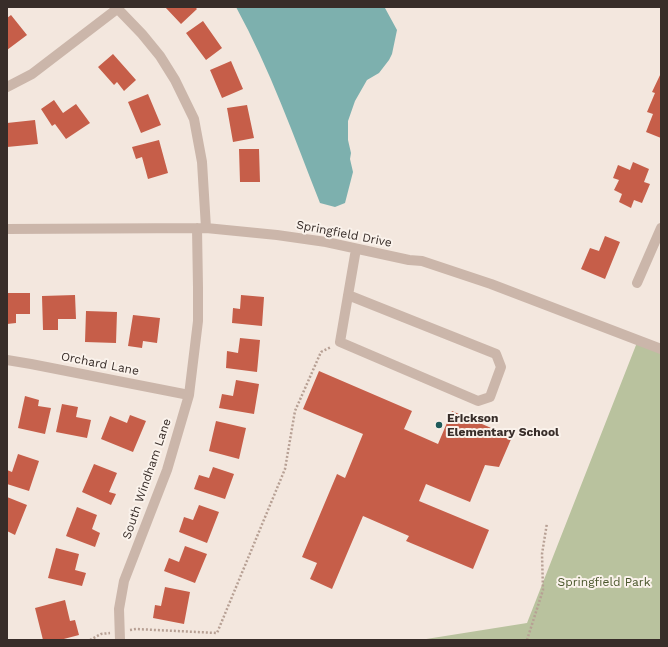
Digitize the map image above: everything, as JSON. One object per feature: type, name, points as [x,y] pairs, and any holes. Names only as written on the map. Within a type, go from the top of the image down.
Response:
[{"type":"street","points":[[7,87],[32,74],[116,8]]},
{"type":"street","name":"South Windham Lane","points":[[116,8],[142,34],[160,56],[175,80],[194,118],[202,162],[202,228],[198,321],[189,395],[167,470],[124,581],[119,609],[120,636]]},
{"type":"street","name":"Springfield Drive","points":[[7,229],[202,228],[277,235],[326,242],[409,260],[422,261],[491,284],[661,349]]},
{"type":"street","points":[[637,283],[661,228]]},
{"type":"street","points":[[348,295],[496,354],[501,367],[490,397],[478,401],[340,342],[348,295],[356,249]]},
{"type":"street","name":"Orchard Lane","points":[[7,360],[189,395]]},
{"type":"path","points":[[90,640],[101,634],[120,636],[136,629],[217,633],[285,469],[295,411],[321,352]]},
{"type":"path","points":[[527,640],[543,590],[542,554],[547,523]]},
{"type":"green space","name":"Springfield Park","points":[[638,340],[661,346],[661,640],[420,640],[527,623]]},
{"type":"water","points":[[236,7],[385,8],[397,30],[392,54],[389,60],[379,73],[367,80],[355,101],[348,121],[348,140],[353,172],[345,203],[335,207],[320,203],[271,79]]},
{"type":"building","points":[[165,7],[195,7],[197,9],[181,24]]},
{"type":"building","points":[[11,15],[27,35],[7,50],[7,18]]},
{"type":"building","points":[[203,21],[222,48],[206,60],[186,33]]},
{"type":"building","points":[[113,54],[136,80],[124,91],[117,82],[114,85],[98,67]]},
{"type":"building","points":[[231,61],[243,89],[222,98],[210,70]]},
{"type":"building","points":[[661,73],[661,138],[646,132],[653,114],[647,112],[655,93],[652,92]]},
{"type":"building","points":[[148,94],[161,125],[141,133],[128,102]]},
{"type":"building","points":[[54,100],[63,113],[76,104],[90,123],[66,139],[55,124],[52,126],[41,109]]},
{"type":"building","points":[[247,105],[254,138],[233,142],[227,108]]},
{"type":"building","points":[[35,120],[38,144],[7,147],[7,123]]},
{"type":"building","points":[[159,140],[168,173],[148,179],[142,157],[136,159],[132,147]]},
{"type":"building","points":[[239,149],[259,149],[260,182],[240,182]]},
{"type":"building","points":[[633,162],[649,169],[644,182],[650,184],[642,203],[634,200],[631,208],[619,202],[622,194],[614,190],[619,180],[613,178],[618,165],[630,170]]},
{"type":"building","points":[[605,236],[620,242],[605,279],[581,269],[590,248],[599,251]]},
{"type":"building","points":[[7,293],[30,293],[30,314],[16,314],[16,323],[7,324]]},
{"type":"building","points":[[75,295],[76,319],[58,319],[58,330],[43,330],[42,296]]},
{"type":"building","points":[[241,295],[264,297],[262,326],[232,323],[233,308],[240,309]]},
{"type":"building","points":[[86,311],[117,312],[116,343],[85,342]]},
{"type":"building","points":[[133,315],[160,318],[157,343],[143,341],[142,348],[128,346]]},
{"type":"building","points":[[240,338],[260,340],[257,372],[226,368],[227,351],[238,353]]},
{"type":"building","points":[[319,371],[412,411],[404,429],[438,444],[452,411],[512,437],[499,467],[485,465],[470,502],[426,484],[419,501],[489,530],[473,569],[406,541],[409,536],[363,516],[332,589],[310,579],[317,563],[302,557],[337,474],[345,478],[363,434],[303,409]]},
{"type":"building","points":[[236,380],[259,384],[254,414],[219,408],[222,394],[233,396]]},
{"type":"building","points":[[25,396],[39,400],[38,406],[51,408],[45,434],[18,428]]},
{"type":"building","points":[[62,404],[78,407],[76,417],[91,420],[87,438],[56,432]]},
{"type":"building","points":[[130,415],[146,421],[133,452],[101,439],[110,416],[127,423]]},
{"type":"building","points":[[216,421],[246,428],[239,459],[209,451]]},
{"type":"building","points":[[18,454],[39,461],[29,491],[7,484],[7,470],[12,472]]},
{"type":"building","points":[[94,464],[117,473],[109,492],[116,494],[111,505],[82,492]]},
{"type":"building","points":[[213,467],[234,474],[225,499],[194,489],[199,475],[209,478]]},
{"type":"building","points":[[7,497],[27,505],[15,535],[7,531]]},
{"type":"building","points":[[199,505],[219,512],[207,543],[179,532],[184,517],[193,520]]},
{"type":"building","points":[[77,507],[97,515],[92,529],[100,533],[95,547],[66,536]]},
{"type":"building","points":[[185,546],[207,554],[195,583],[164,571],[169,558],[179,562]]},
{"type":"building","points":[[56,548],[79,554],[75,570],[86,573],[82,586],[48,578]]},
{"type":"building","points":[[165,587],[190,592],[184,624],[153,618],[155,605],[161,606]]},
{"type":"building","points":[[65,600],[70,621],[75,620],[79,635],[60,640],[43,640],[35,608]]},
{"type":"place","name":"Erickson Elementary School","points":[[439,425]]}]
